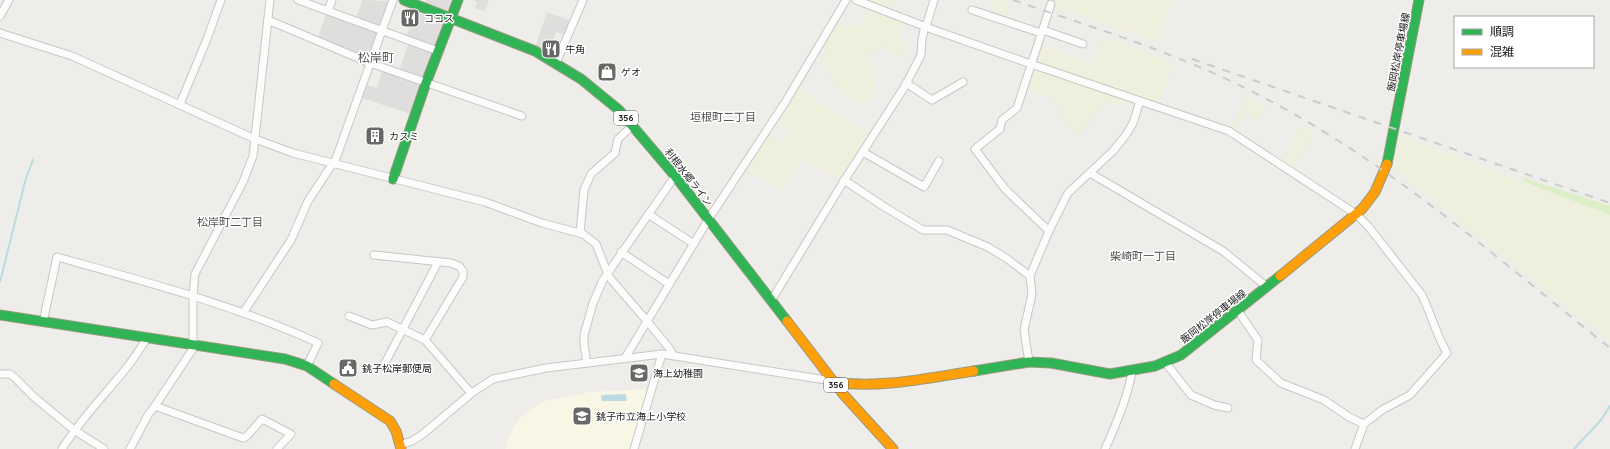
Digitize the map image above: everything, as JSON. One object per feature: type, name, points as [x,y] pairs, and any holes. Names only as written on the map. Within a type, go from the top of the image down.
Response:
[{"type":"main road","name":"利根水郷ライン","points":[[404,0],[535,51],[581,79],[600,93],[633,124],[675,176],[833,382],[860,414],[893,449]]},
{"type":"main road","points":[[393,179],[426,83],[458,0]]},
{"type":"main road","name":"飯岡松岸停車場線","points":[[833,382],[846,384],[888,384],[1028,362],[1051,363],[1104,374],[1132,371],[1165,362],[1181,355],[1238,311],[1356,214],[1366,205],[1377,190],[1387,164],[1419,0]]},
{"type":"main road","points":[[0,315],[285,359],[307,366],[390,421],[396,431],[400,447]]},
{"type":"street","points":[[0,16],[9,0]]},
{"type":"street","points":[[180,104],[207,39],[221,0]]},
{"type":"street","points":[[130,449],[148,415],[194,344],[193,295],[197,269],[244,182],[253,156],[270,0]]},
{"type":"street","points":[[298,0],[438,51]]},
{"type":"street","points":[[328,11],[332,0]]},
{"type":"street","points":[[243,313],[290,240],[308,201],[334,164],[393,0]]},
{"type":"street","points":[[556,63],[583,0]]},
{"type":"street","points":[[625,358],[708,220],[786,101],[846,0]]},
{"type":"street","points":[[856,0],[926,27],[1031,64],[1229,131],[1356,214],[1368,226],[1422,295],[1438,339],[1447,353],[1410,394],[1382,410],[1364,424],[1355,449]]},
{"type":"street","points":[[771,301],[844,180],[906,83],[921,54],[922,39],[934,0]]},
{"type":"street","points":[[1049,232],[1005,189],[975,149],[1000,129],[1002,120],[1016,108],[1051,4]]},
{"type":"street","points":[[972,10],[1083,44]]},
{"type":"street","points":[[268,20],[370,63],[522,116]]},
{"type":"street","points":[[0,33],[72,56],[255,139],[293,153],[485,202],[542,223],[580,233],[588,237],[596,244],[606,274],[670,348],[673,355]]},
{"type":"street","points":[[906,83],[932,100],[963,82]]},
{"type":"street","points":[[1028,362],[1024,330],[1032,294],[1030,276],[1068,193],[1113,152],[1133,123],[1140,102]]},
{"type":"street","points":[[580,233],[584,190],[591,174],[615,153],[618,139],[633,124]]},
{"type":"street","points":[[863,152],[924,187],[939,161]]},
{"type":"street","points":[[1090,174],[1223,251],[1267,287]]},
{"type":"street","points":[[587,363],[584,335],[593,303],[606,274],[675,176]]},
{"type":"street","points":[[844,180],[923,230],[947,230],[988,247],[1030,276]]},
{"type":"street","points":[[648,214],[694,244]]},
{"type":"street","points":[[622,252],[669,284]]},
{"type":"street","points":[[374,255],[451,263],[459,266],[463,271],[464,274],[425,340]]},
{"type":"street","points":[[43,322],[57,257],[193,295],[287,329],[318,343],[307,366]]},
{"type":"street","points":[[383,367],[438,262]]},
{"type":"street","points":[[1238,311],[1258,340],[1256,360],[1261,366],[1281,383],[1324,400],[1349,417],[1364,424]]},
{"type":"street","points":[[349,316],[372,325],[387,322],[425,340],[471,394]]},
{"type":"street","points":[[62,449],[74,430],[128,365],[147,338]]},
{"type":"street","points":[[400,447],[423,434],[471,394],[493,379],[546,368],[662,354],[833,382]]},
{"type":"street","points":[[634,449],[662,354]]},
{"type":"street","points":[[1165,362],[1191,395],[1214,405],[1228,408]]},
{"type":"street","points":[[1105,449],[1124,402],[1131,380],[1132,371]]},
{"type":"street","points":[[0,374],[10,374],[34,397],[74,430],[104,449]]},
{"type":"street","points":[[155,406],[243,438],[247,436],[262,419],[291,434],[277,449]]},
{"type":"shaded area","points":[[363,0],[391,1],[381,26],[356,17]]},
{"type":"shaded area","points":[[426,0],[454,0],[450,12],[424,4]]},
{"type":"shaded area","points":[[472,0],[489,0],[485,11],[475,8],[477,2]]},
{"type":"shaded area","points":[[874,0],[899,0],[888,11],[873,4]]},
{"type":"shaded area","points":[[993,0],[1005,0],[1009,2],[1005,17],[992,13],[994,7],[991,6]]},
{"type":"shaded area","points":[[1054,0],[1172,0],[1158,42],[1052,5]]},
{"type":"shaded area","points":[[868,8],[904,21],[898,39],[908,45],[900,57],[883,46],[867,54],[876,80],[871,100],[858,104],[842,95],[821,62],[827,54],[822,45],[838,18],[847,27],[863,23]]},
{"type":"shaded area","points":[[416,12],[445,23],[436,48],[406,37]]},
{"type":"shaded area","points":[[547,12],[571,21],[566,35],[556,32],[551,45],[549,44],[546,52],[535,48]]},
{"type":"shaded area","points":[[326,13],[378,32],[369,59],[318,38]]},
{"type":"shaded area","points":[[1103,37],[1173,62],[1160,103],[1034,60],[1039,45],[1093,64]]},
{"type":"shaded area","points":[[409,43],[434,52],[424,79],[399,71]]},
{"type":"shaded area","points":[[1033,68],[1126,99],[1122,107],[1106,102],[1078,136],[1060,117],[1065,109],[1049,96],[1027,91]]},
{"type":"shaded area","points":[[382,71],[422,84],[411,114],[362,98],[366,85],[377,88]]},
{"type":"shaded area","points":[[796,88],[871,134],[841,180],[803,158],[782,190],[746,168],[766,135],[782,144],[790,128],[775,121]]},
{"type":"shaded area","points":[[1247,96],[1266,107],[1256,120],[1246,113],[1235,133],[1231,130]]},
{"type":"shaded area","points":[[1302,125],[1315,133],[1293,170],[1281,162]]},
{"type":"shaded area","points":[[1401,135],[1610,215],[1610,341],[1393,168]]},
{"type":"shaded area","name":"銚子市立海上小学校","points":[[649,389],[631,449],[505,449],[517,421],[529,410],[547,400],[591,392]]},
{"type":"green space","points":[[1524,178],[1610,206],[1610,215],[1523,181]]},
{"type":"water","points":[[626,394],[627,401],[602,401],[601,395]]},
{"type":"waterway","points":[[0,282],[26,178],[33,160]]},
{"type":"waterway","points":[[1574,449],[1601,420],[1610,406]]},
{"type":"railway","points":[[1013,0],[1130,40],[1188,62],[1245,88],[1295,114],[1343,143],[1434,208],[1479,242],[1610,348]]},
{"type":"railway","points":[[1192,59],[1610,203]]},
{"type":"traffic: fast","points":[[404,0],[535,51],[581,79],[619,110],[675,176],[787,321]]},
{"type":"traffic: fast","points":[[393,179],[426,83],[458,0]]},
{"type":"traffic: fast","points":[[1387,164],[1419,0]]},
{"type":"traffic: fast","points":[[974,371],[1029,362],[1051,363],[1110,374],[1155,366],[1181,355],[1280,276]]},
{"type":"traffic: fast","points":[[0,315],[285,359],[307,366],[334,384]]},
{"type":"traffic: slow","points":[[1280,276],[1362,209],[1375,192],[1387,164]]},
{"type":"traffic: slow","points":[[787,321],[843,394],[893,449]]},
{"type":"traffic: slow","points":[[833,382],[851,384],[904,382],[974,371]]},
{"type":"traffic: slow","points":[[334,384],[390,421],[396,431],[401,449]]},
{"type":"place","name":"ココス","points":[[410,18]]},
{"type":"place","name":"牛角","points":[[551,49]]},
{"type":"place","name":"ゲオ","points":[[607,72]]},
{"type":"place","name":"カスミ","points":[[375,136]]},
{"type":"place","name":"銚子松岸郵便局","points":[[348,368]]},
{"type":"place","name":"海上幼稚園","points":[[639,373]]},
{"type":"place","name":"銚子市立海上小学校","points":[[582,416]]},
{"type":"district","name":"松岸町","points":[[376,58]]},
{"type":"district","name":"垣根町二丁目","points":[[723,117]]},
{"type":"district","name":"松岸町二丁目","points":[[230,222]]},
{"type":"district","name":"柴崎町一丁目","points":[[1143,256]]}]
